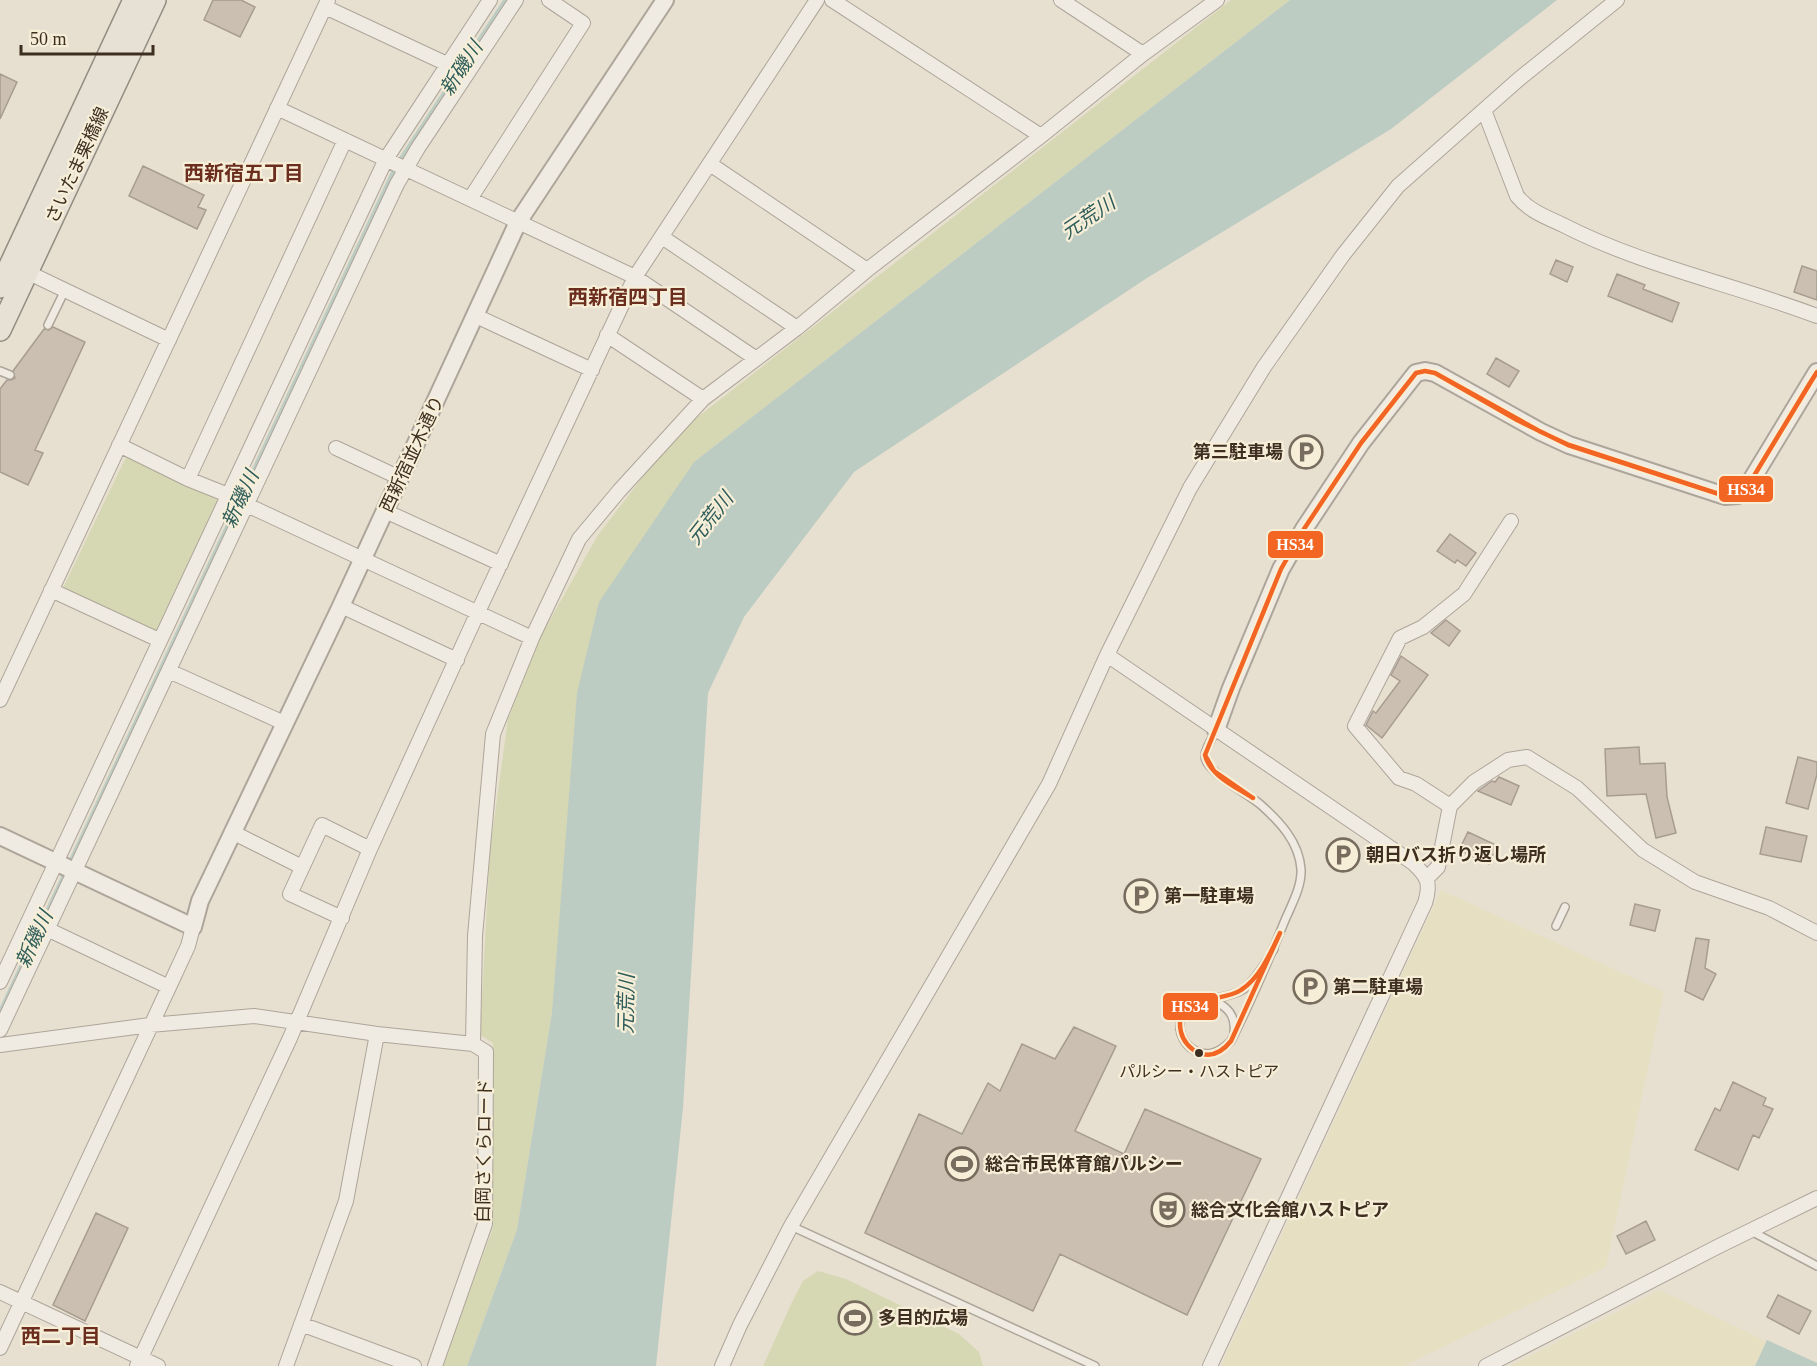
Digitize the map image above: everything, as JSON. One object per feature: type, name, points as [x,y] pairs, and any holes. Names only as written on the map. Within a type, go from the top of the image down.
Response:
[{"type":"main road","name":"さいたま栗橋線","points":[[0,330],[12,265],[135,0]]},
{"type":"main road","name":"さいたま栗橋線","points":[[0,287],[155,0]]},
{"type":"street","points":[[0,982],[386,159],[490,0]]},
{"type":"street","points":[[0,1030],[397,184],[418,147],[516,0]]},
{"type":"street","points":[[470,200],[583,23],[549,0]]},
{"type":"street","name":"西新宿並木通り","points":[[194,927],[200,901],[341,606],[518,222],[665,0]]},
{"type":"street","points":[[138,1362],[297,1022],[370,849],[477,614],[635,277],[818,0]]},
{"type":"street","points":[[832,0],[1041,136]]},
{"type":"street","points":[[1061,0],[1143,54]]},
{"type":"street","points":[[0,1045],[150,1025],[254,1016],[377,1034],[473,1044],[475,936],[493,734],[531,638],[579,539],[619,491],[703,399],[797,328],[867,270],[1143,54],[1217,0]]},
{"type":"street","points":[[722,1366],[791,1226],[1049,784],[1107,656],[1190,488],[1264,367],[1343,255],[1398,186],[1484,110],[1617,0]]},
{"type":"street","points":[[0,700],[327,4],[447,64]]},
{"type":"street","points":[[278,108],[635,277],[755,358]]},
{"type":"street","points":[[1484,110],[1517,196],[1526,207],[1586,237],[1679,271],[1746,290],[1817,316]]},
{"type":"street","points":[[188,479],[345,140]]},
{"type":"street","points":[[710,164],[867,270]]},
{"type":"street","points":[[662,237],[797,328]]},
{"type":"street","points":[[12,265],[169,340]]},
{"type":"street","points":[[476,316],[592,370]]},
{"type":"street","points":[[607,335],[703,399]]},
{"type":"street","points":[[1216,730],[1231,688],[1281,569],[1304,529],[1361,444],[1416,373],[1425,371],[1435,373],[1541,432],[1569,445],[1725,496],[1738,495],[1746,489],[1815,380]]},
{"type":"street","points":[[120,445],[188,479],[228,495]]},
{"type":"street","points":[[336,448],[400,478]]},
{"type":"street","points":[[247,505],[531,638]]},
{"type":"street","points":[[385,511],[501,564]]},
{"type":"street","points":[[1450,806],[1416,784],[1399,778],[1355,726],[1400,638],[1423,627],[1464,594],[1511,521]]},
{"type":"street","points":[[51,590],[159,640]]},
{"type":"street","points":[[341,606],[457,660]]},
{"type":"street","points":[[1107,656],[1413,863],[1427,878],[1429,889],[1425,903],[1210,1366]]},
{"type":"street","points":[[169,670],[284,723]]},
{"type":"street","points":[[1427,878],[1438,867],[1450,806],[1474,782],[1508,760],[1527,757],[1577,788],[1643,850],[1695,882],[1769,908],[1817,933]]},
{"type":"street","points":[[342,918],[290,894],[322,825],[370,849]]},
{"type":"street","points":[[232,832],[302,867]]},
{"type":"street","points":[[0,836],[194,927],[169,987],[0,1348]]},
{"type":"street","points":[[47,929],[169,987]]},
{"type":"street","points":[[286,1366],[346,1201],[377,1034]]},
{"type":"street","name":"白岡さくらロード","points":[[435,1366],[485,1224],[486,1052],[473,1044]]},
{"type":"street","points":[[1486,1366],[1817,1198]]},
{"type":"street","points":[[0,1292],[138,1362],[158,1366]]},
{"type":"street","points":[[302,1324],[414,1366]]},
{"type":"lane","points":[[48,325],[65,290]]},
{"type":"lane","points":[[0,370],[10,375]]},
{"type":"lane","points":[[1216,730],[1205,755],[1207,764],[1218,775],[1260,803],[1289,833],[1298,851],[1301,871],[1298,889],[1274,949],[1231,1041],[1223,1050],[1212,1054],[1199,1053],[1188,1046],[1180,1028],[1182,1016],[1189,1006],[1199,1001],[1233,994],[1248,985],[1255,979],[1274,949]]},
{"type":"lane","points":[[1556,926],[1565,907]]},
{"type":"lane","points":[[1212,1000],[1224,1005],[1233,1016],[1235,1029],[1231,1041]]},
{"type":"lane","points":[[791,1226],[1095,1366]]},
{"type":"lane","points":[[1751,1231],[1817,1266]]},
{"type":"shaded area","points":[[1441,890],[1664,992],[1606,1267],[1404,1366],[1221,1366]]},
{"type":"shaded area","points":[[1660,1290],[1817,1366],[1510,1366]]},
{"type":"green space","points":[[1231,0],[1290,0],[694,462],[552,1012],[517,1230],[467,1366],[442,1366],[493,1228],[493,1043],[480,1035],[490,850],[508,719],[538,641],[598,535],[676,434]]},
{"type":"green space","points":[[127,455],[224,501],[160,635],[63,588]]},
{"type":"green space","name":"多目的広場","points":[[818,1271],[846,1279],[959,1334],[979,1352],[983,1366],[763,1366],[803,1281]]},
{"type":"water","name":"元荒川","points":[[1290,0],[1557,0],[1391,129],[1147,278],[854,472],[744,617],[708,693],[683,1108],[656,1366],[467,1366],[517,1230],[552,1012],[577,693],[599,602],[694,462]]},
{"type":"water","points":[[1767,1340],[1817,1363],[1817,1366],[1755,1366]]},
{"type":"building","points":[[213,0],[241,0],[255,7],[240,37],[204,20]]},
{"type":"building","points":[[0,74],[17,82],[0,119]]},
{"type":"building","points":[[143,166],[204,195],[198,207],[206,210],[197,229],[129,196]]},
{"type":"building","points":[[1556,260],[1573,267],[1567,282],[1550,274]]},
{"type":"building","points":[[1802,266],[1817,271],[1817,300],[1794,292]]},
{"type":"building","points":[[1617,274],[1645,285],[1643,289],[1679,303],[1672,322],[1608,296]]},
{"type":"building","points":[[53,327],[85,342],[35,450],[43,453],[28,485],[0,472],[0,389],[7,380],[15,378],[13,371],[44,329],[49,330]]},
{"type":"building","points":[[1496,358],[1519,371],[1509,387],[1487,374]]},
{"type":"building","points":[[1450,534],[1476,553],[1466,566],[1457,560],[1455,563],[1437,551]]},
{"type":"building","points":[[1446,620],[1460,631],[1449,646],[1431,633]]},
{"type":"building","points":[[1401,656],[1428,675],[1382,738],[1366,725],[1373,711],[1376,713],[1400,681],[1391,675]]},
{"type":"building","points":[[1639,747],[1640,764],[1665,763],[1667,797],[1676,833],[1656,838],[1646,794],[1607,796],[1605,749]]},
{"type":"building","points":[[1798,757],[1817,762],[1817,774],[1808,809],[1786,803]]},
{"type":"building","points":[[1499,777],[1519,786],[1511,805],[1478,791],[1492,781],[1495,782]]},
{"type":"building","points":[[1766,827],[1807,836],[1801,862],[1760,854]]},
{"type":"building","points":[[1468,832],[1498,846],[1489,864],[1459,850]]},
{"type":"building","points":[[1635,904],[1660,910],[1655,931],[1630,925]]},
{"type":"building","points":[[1696,938],[1709,940],[1705,968],[1716,974],[1703,1000],[1685,991]]},
{"type":"building","points":[[1074,1027],[1116,1046],[1075,1131],[1124,1154],[1145,1109],[1261,1159],[1187,1315],[1060,1254],[1033,1311],[865,1233],[919,1114],[962,1134],[988,1083],[1000,1091],[1022,1044],[1055,1059]]},
{"type":"building","points":[[1733,1082],[1766,1098],[1763,1105],[1773,1109],[1759,1138],[1753,1135],[1738,1170],[1695,1150],[1715,1108],[1720,1111]]},
{"type":"building","points":[[96,1213],[128,1228],[85,1321],[53,1305]]},
{"type":"building","points":[[1646,1221],[1655,1240],[1626,1254],[1617,1236]]},
{"type":"building","points":[[1778,1295],[1811,1311],[1799,1334],[1767,1317]]},
{"type":"waterway","name":"新磯川","points":[[0,1013],[396,167],[506,0]]},
{"type":"transit line","name":"HS34","points":[[1205,755],[1281,569],[1304,529],[1361,443],[1416,373],[1425,371],[1435,373]]},
{"type":"transit line","name":"HS34","points":[[1817,372],[1746,489],[1810,383],[1817,372]]},
{"type":"transit line","name":"HS34","points":[[1435,373],[1541,432],[1569,445],[1725,496]]},
{"type":"transit line","name":"HS34","points":[[1435,373],[1517,420],[1568,445],[1725,496]]},
{"type":"transit line","name":"HS34","points":[[1205,755],[1214,771],[1253,798]]},
{"type":"transit line","name":"HS34","points":[[1205,755],[1218,775],[1253,798]]},
{"type":"transit line","name":"HS34","points":[[1280,933],[1231,1041],[1221,1051],[1213,1054],[1199,1053],[1193,1049],[1185,1042],[1181,1032],[1180,1020],[1184,1011],[1191,1005],[1233,994],[1248,985],[1264,964],[1280,933]]},
{"type":"place","name":"第三駐車場","points":[[1306,452]]},
{"type":"place","name":"朝日バス折り返し場所","points":[[1343,855]]},
{"type":"place","name":"第一駐車場","points":[[1141,896]]},
{"type":"place","name":"第二駐車場","points":[[1310,987]]},
{"type":"place","name":"パルシー・ハストピア","points":[[1199,1053]]},
{"type":"place","name":"総合市民体育館パルシー","points":[[962,1164]]},
{"type":"place","name":"総合文化会館ハストピア","points":[[1168,1210]]},
{"type":"place","name":"多目的広場","points":[[855,1318]]},
{"type":"district","name":"西新宿五丁目","points":[[244,173]]},
{"type":"district","name":"西新宿四丁目","points":[[628,297]]},
{"type":"district","name":"西二丁目","points":[[61,1336]]}]
